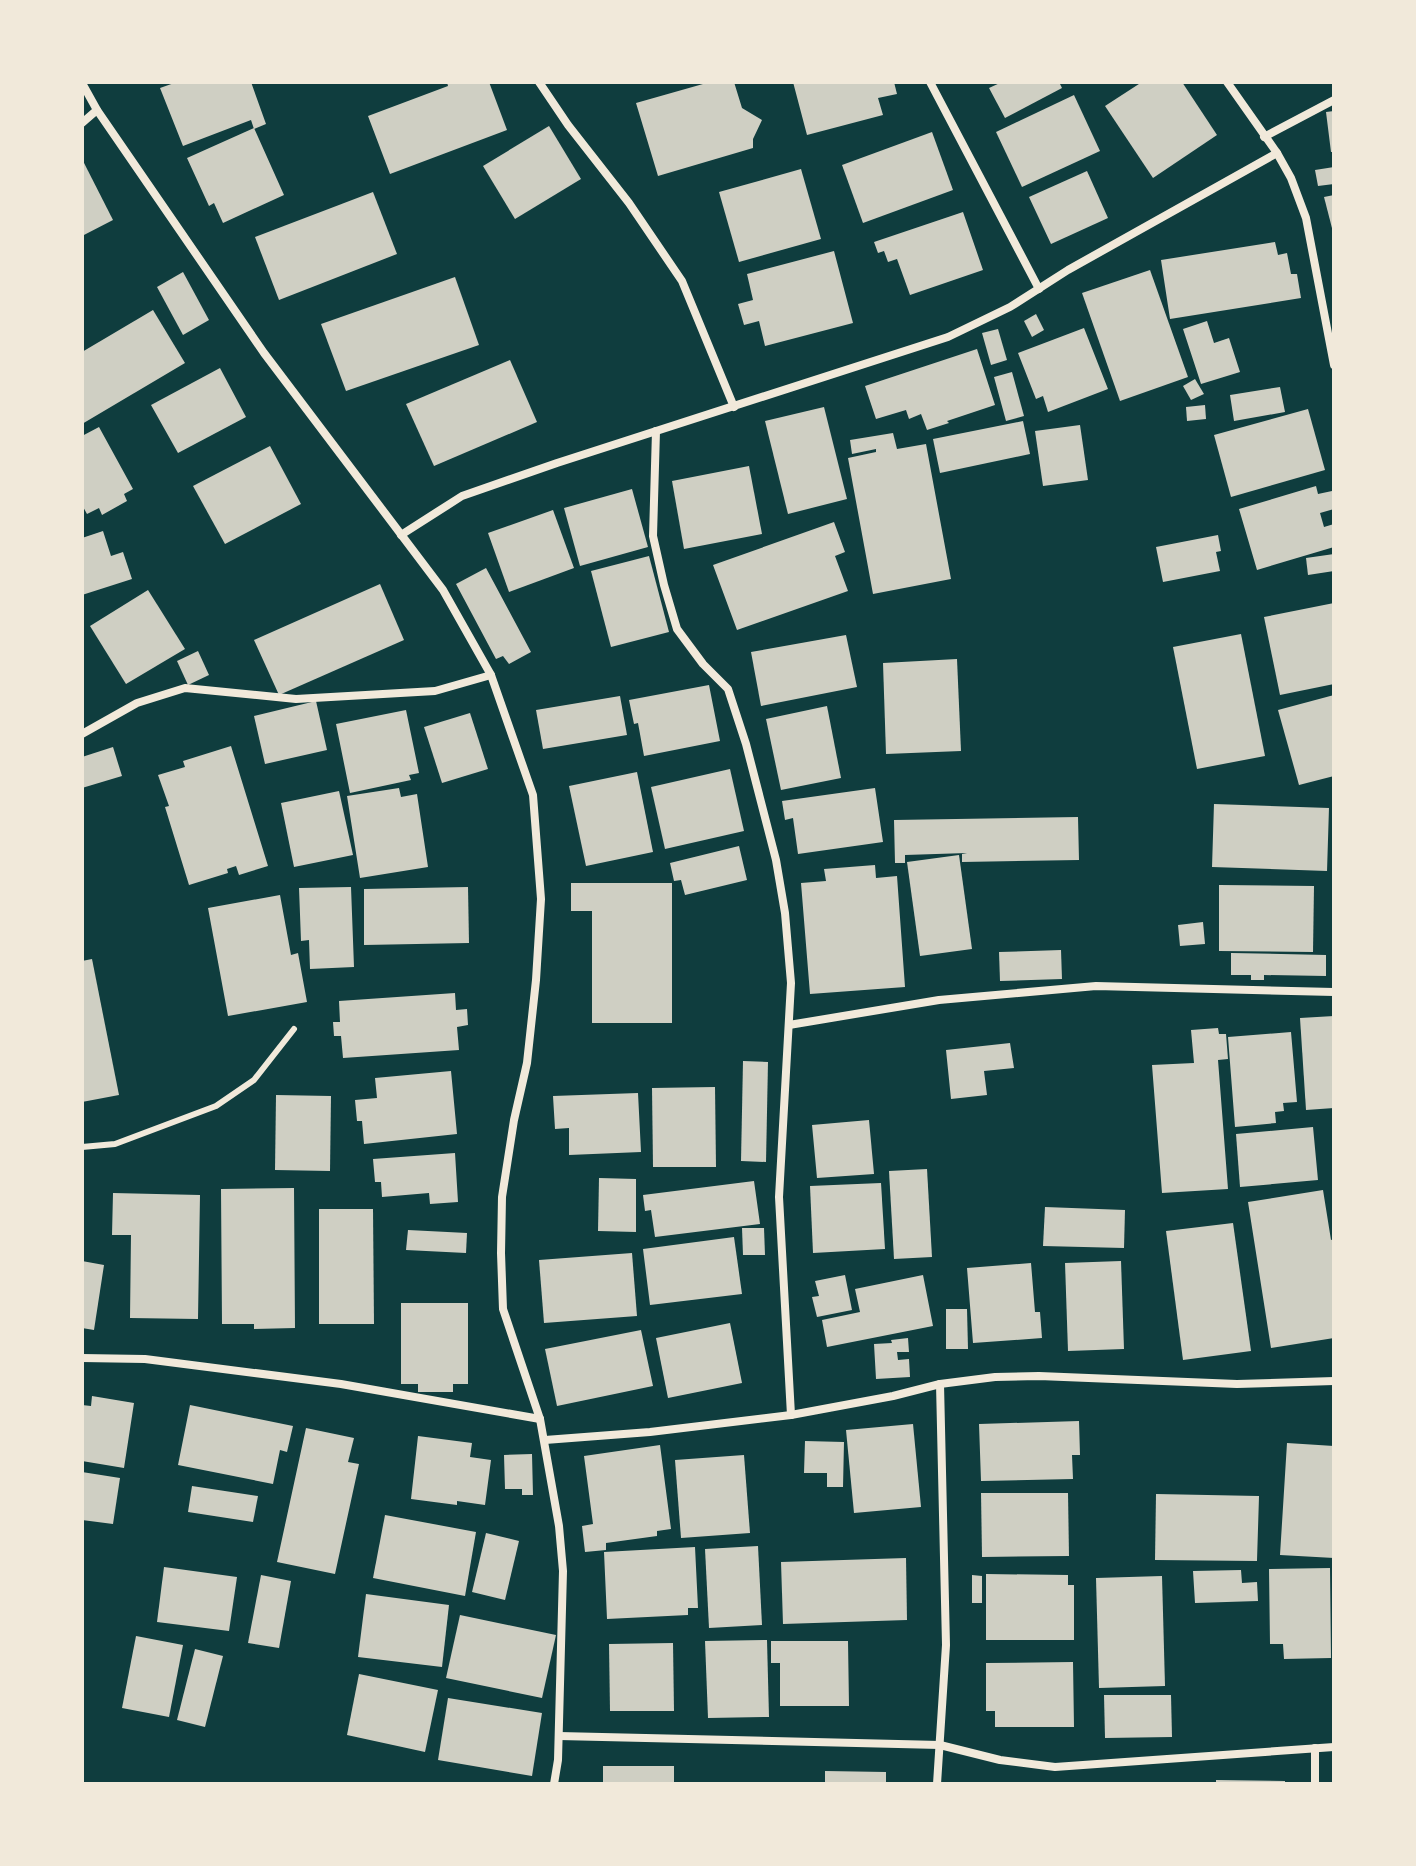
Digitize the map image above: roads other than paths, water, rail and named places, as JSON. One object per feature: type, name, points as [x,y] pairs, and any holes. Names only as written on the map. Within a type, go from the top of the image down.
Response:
[{"type":"street","points":[[539,82],[629,203],[682,281],[734,407]]},
{"type":"street","points":[[930,82],[1039,289]]},
{"type":"street","points":[[1227,82],[1291,178],[1306,218],[1334,365]]},
{"type":"street","points":[[82,83],[97,110],[264,353],[443,590],[491,675],[533,795],[541,899],[536,980],[527,1063],[502,1197],[501,1253],[503,1309],[540,1419],[559,1526],[563,1571],[558,1760],[554,1784]]},
{"type":"street","points":[[1264,137],[1334,100]]},
{"type":"street","points":[[82,123],[97,110]]},
{"type":"street","points":[[401,535],[462,496],[948,337],[1010,307],[1068,270],[1277,153]]},
{"type":"street","points":[[656,431],[653,536],[661,573],[677,629],[703,664],[728,689],[746,744],[776,860],[785,913],[791,983],[779,1197],[791,1415]]},
{"type":"street","points":[[82,734],[137,703],[185,688],[296,699],[435,691],[491,675]]},
{"type":"street","points":[[789,1025],[939,1000],[1096,986],[1334,992]]},
{"type":"street","points":[[82,1358],[145,1359],[341,1384],[540,1419]]},
{"type":"street","points":[[545,1440],[650,1432],[791,1415],[940,1384],[995,1377],[1237,1384],[1334,1381]]},
{"type":"street","points":[[937,1784],[946,1645],[940,1384]]},
{"type":"street","points":[[559,1736],[940,1745],[1000,1760],[1055,1767],[1334,1747]]},
{"type":"street","points":[[1315,1748],[1315,1784]]},
{"type":"lane","points":[[82,1147],[115,1144],[216,1106],[254,1080],[294,1029]]}]
